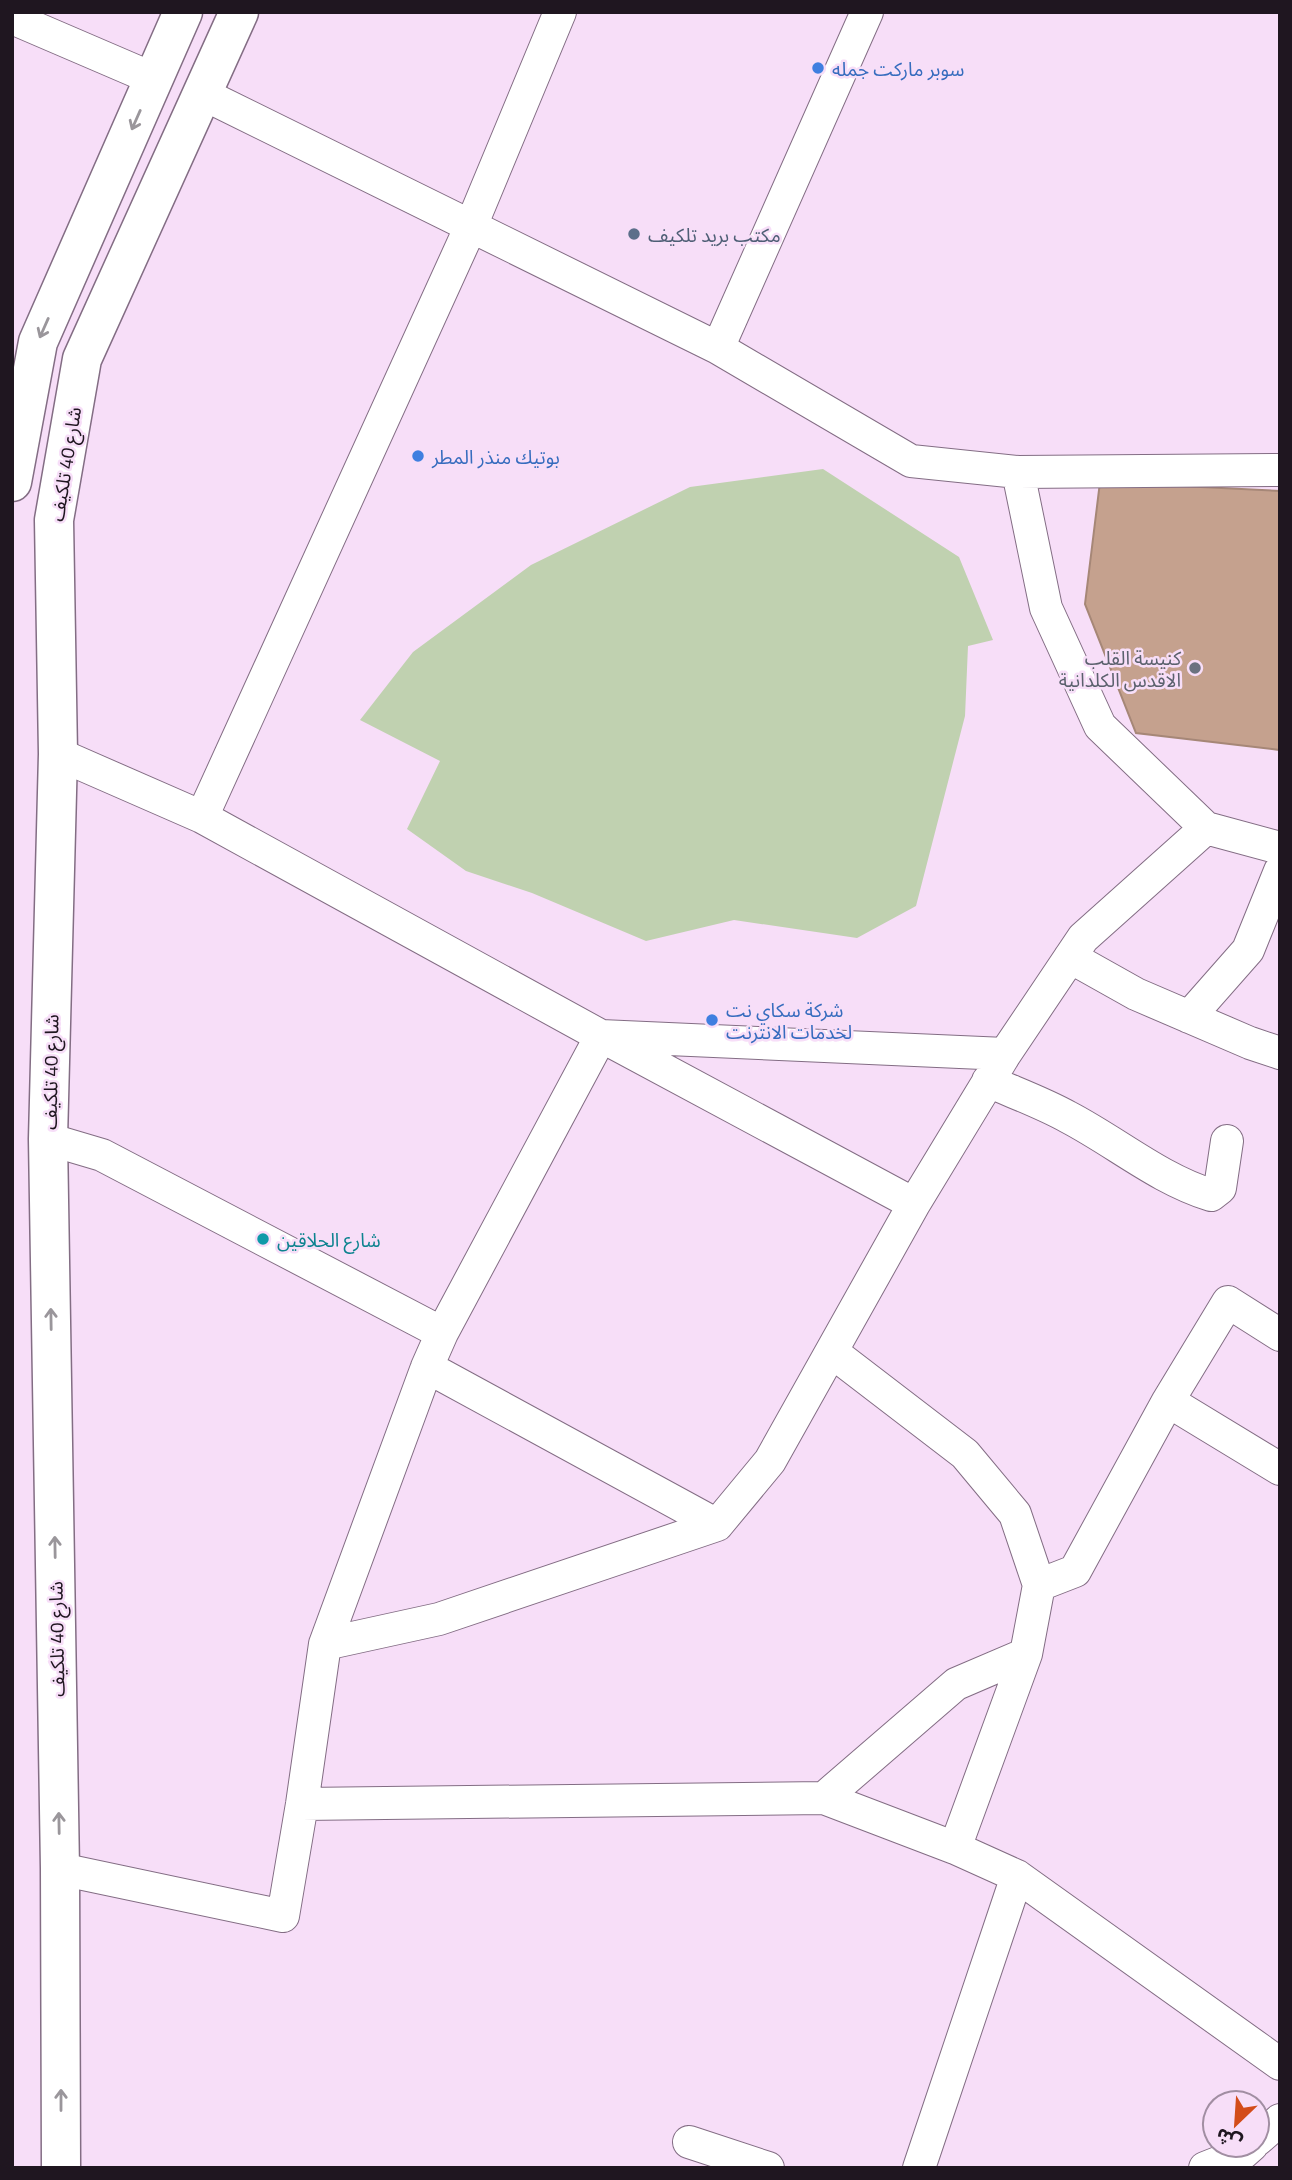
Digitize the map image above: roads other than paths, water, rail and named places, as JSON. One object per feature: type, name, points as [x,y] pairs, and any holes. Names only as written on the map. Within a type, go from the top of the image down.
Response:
[{"type":"main road","points":[[12,482],[38,342],[183,12]]},
{"type":"main road","name":"شارع 40 تلكيف","points":[[61,2168],[60,1869],[48,1139],[58,754],[54,520],[82,359],[239,12]]},
{"type":"street","points":[[202,817],[471,226],[560,12]]},
{"type":"street","points":[[718,348],[867,12]]},
{"type":"street","points":[[12,18],[154,79]]},
{"type":"street","points":[[203,94],[718,348],[911,461],[1018,472],[1279,467]]},
{"type":"street","points":[[1018,472],[1046,608],[1100,726],[1206,828],[1280,848]]},
{"type":"street","points":[[58,754],[202,817],[914,1204]]},
{"type":"street","points":[[326,1644],[439,1619],[717,1525],[770,1461],[914,1204],[1005,1054],[1083,938],[1206,828]]},
{"type":"street","points":[[1189,1017],[1248,950],[1280,871]]},
{"type":"street","points":[[1070,957],[1136,994],[1280,1054]]},
{"type":"street","points":[[601,1036],[1005,1054]]},
{"type":"street","points":[[60,1869],[283,1916],[326,1644],[427,1367],[442,1333],[601,1036]]},
{"type":"street","points":[[988,1081],[1068,1116],[1140,1160],[1198,1191],[1211,1195],[1220,1188],[1227,1141]]},
{"type":"street","points":[[48,1139],[103,1155],[442,1333]]},
{"type":"street","points":[[1040,1585],[1075,1572],[1168,1401],[1228,1302],[1280,1335]]},
{"type":"street","points":[[832,1352],[965,1454],[1015,1514],[1040,1585],[1026,1654],[955,1848]]},
{"type":"street","points":[[427,1367],[717,1525]]},
{"type":"street","points":[[1168,1401],[1280,1469]]},
{"type":"street","points":[[824,1798],[956,1684],[1026,1654]]},
{"type":"street","points":[[302,1804],[824,1798],[955,1848],[1017,1876],[1280,2064]]},
{"type":"street","points":[[919,2168],[1017,1876]]},
{"type":"street","points":[[689,2142],[768,2168]]},
{"type":"street","points":[[1205,2168],[1228,2159]]},
{"type":"place","name":"سوبر ماركت جمله","points":[[818,68]]},
{"type":"place","name":"مكتب بريد تلكيف","points":[[634,234]]},
{"type":"place","name":"بوتيك منذر المطر","points":[[418,456]]},
{"type":"place","name":"كنيسة القلب الاقدس الكلدانية","points":[[1195,668]]},
{"type":"place","name":"شركة سكاي نت لخدمات الانترنت","points":[[712,1020]]},
{"type":"place","name":"شارع الحلاقين","points":[[263,1239]]}]
